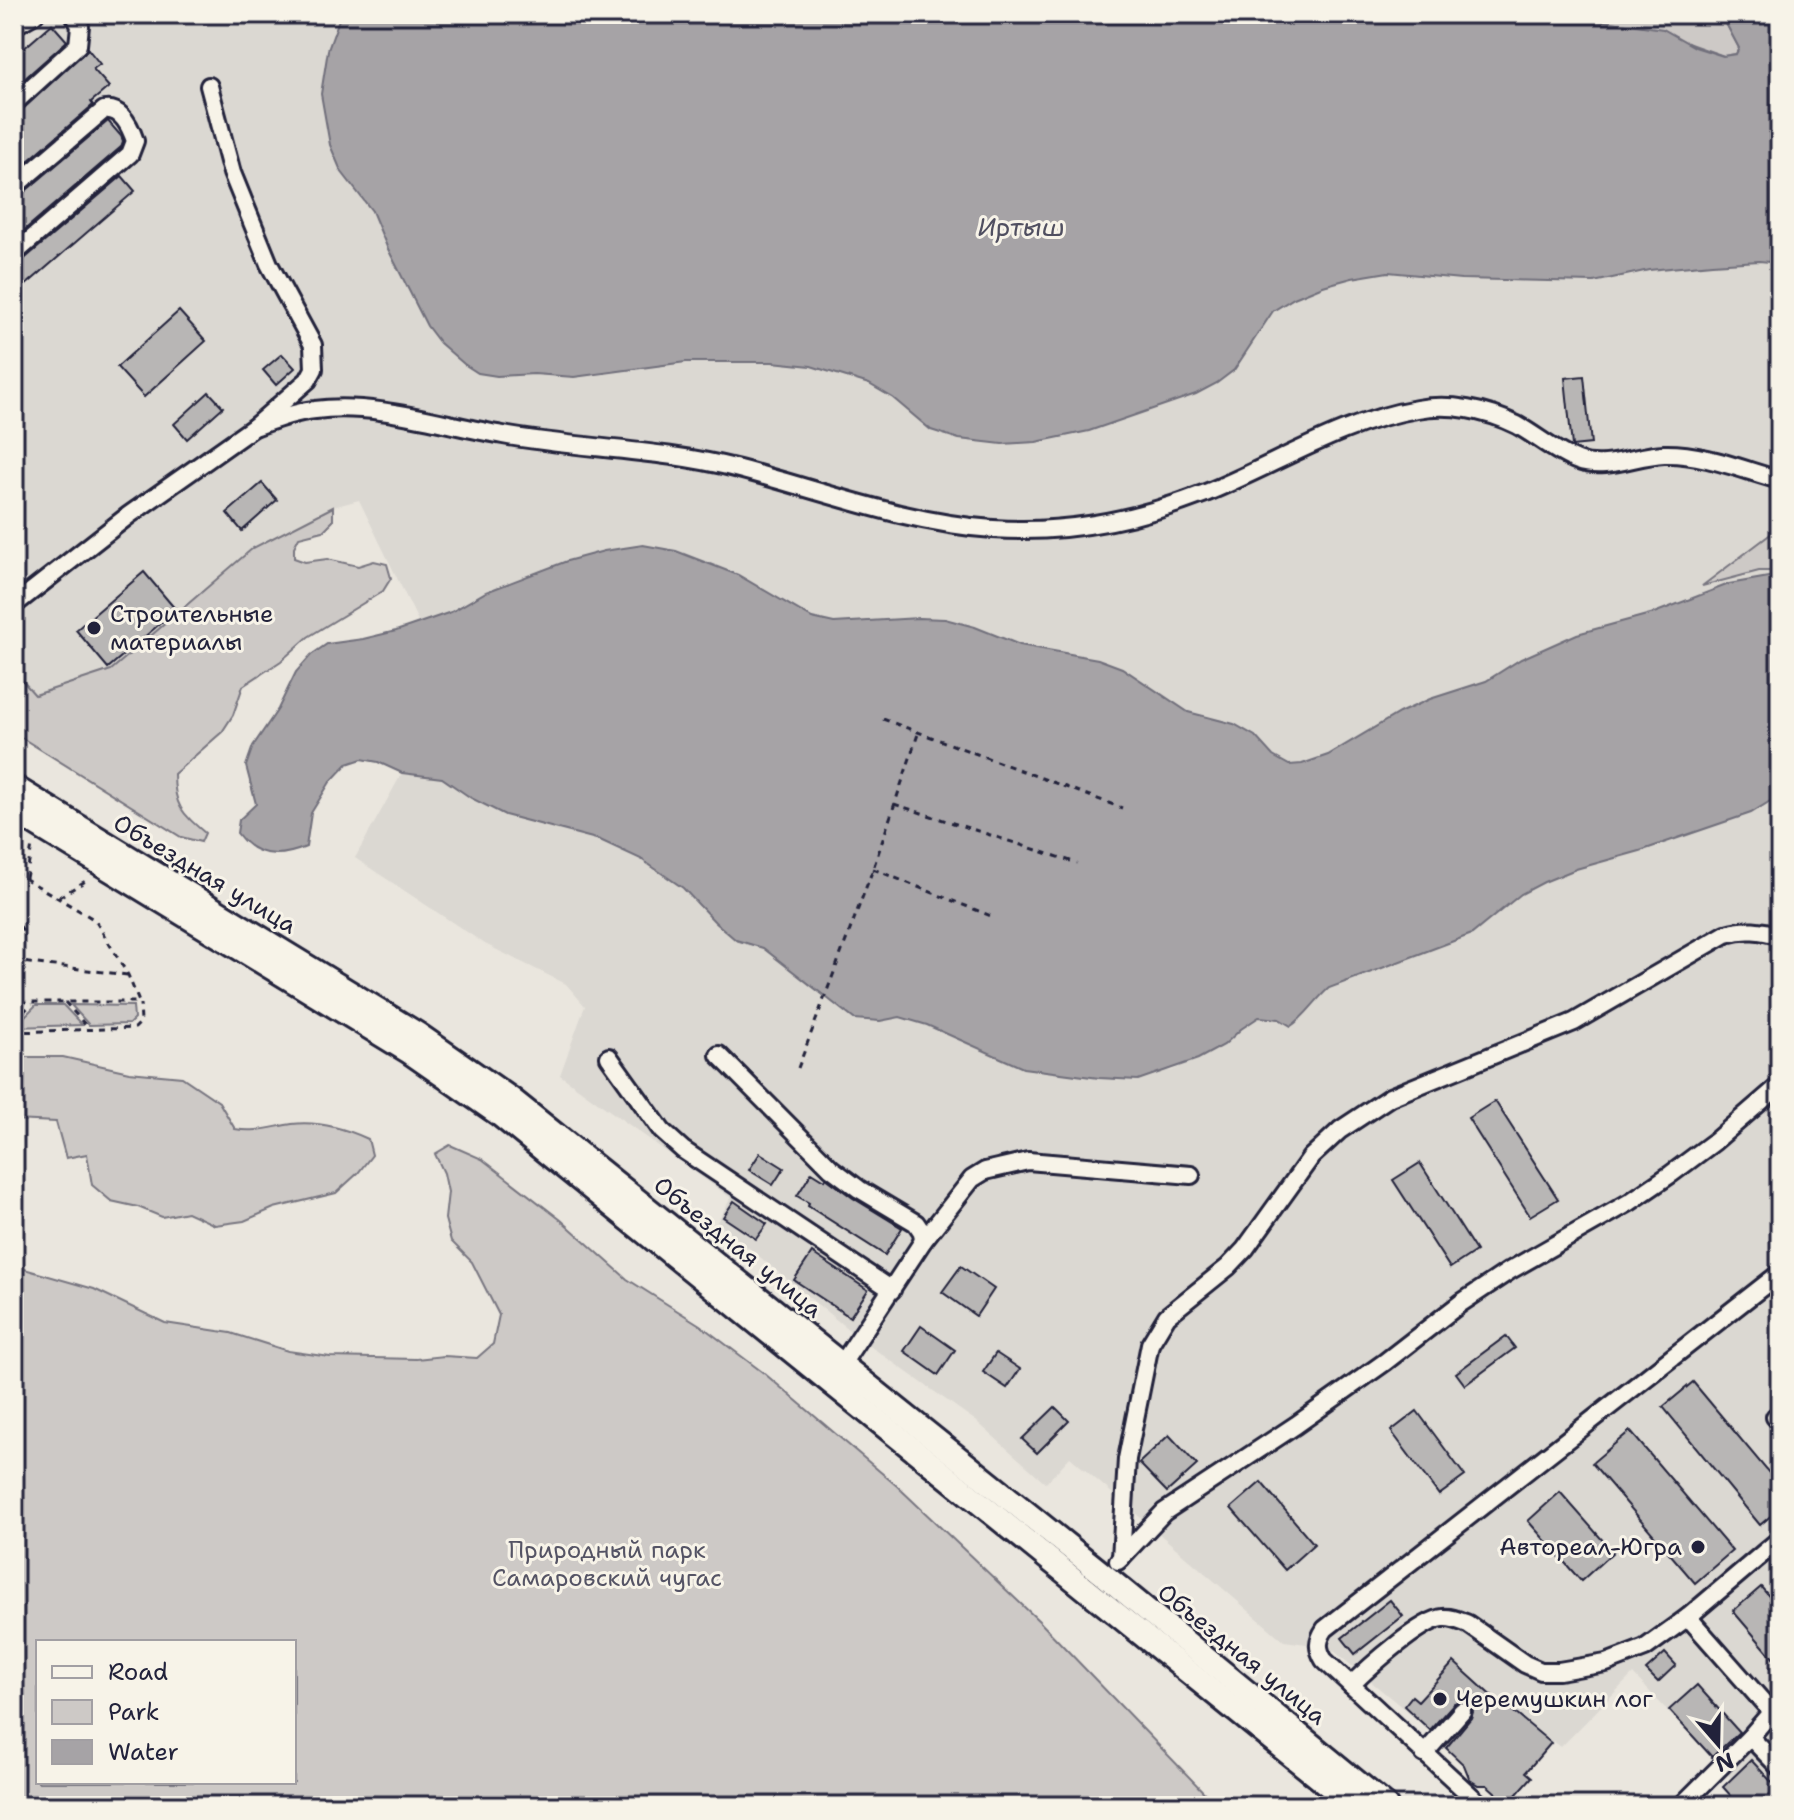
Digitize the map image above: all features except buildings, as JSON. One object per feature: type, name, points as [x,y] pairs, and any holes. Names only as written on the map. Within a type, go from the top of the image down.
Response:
[{"type":"main road","name":"Объездная улица","points":[[14,787],[467,1067],[607,1175],[836,1372]]},
{"type":"main road","name":"Объездная улица","points":[[14,811],[408,1051],[500,1115],[836,1372],[1097,1583],[1386,1806]]},
{"type":"main road","name":"Объездная улица","points":[[1097,1583],[1354,1806]]},
{"type":"lane","points":[[14,26],[35,14]]},
{"type":"lane","points":[[14,103],[78,45],[80,26],[74,14]]},
{"type":"lane","points":[[14,605],[129,515],[254,427],[308,380],[314,369],[313,345],[269,264],[232,173],[209,86]]},
{"type":"lane","points":[[14,187],[104,110],[118,112],[133,134],[135,141],[130,154],[14,254]]},
{"type":"lane","points":[[254,427],[309,410],[355,408],[547,443],[682,458],[738,469],[841,500],[948,525],[1033,531],[1072,528],[1147,513],[1204,493],[1325,438],[1416,409],[1446,406],[1482,412],[1515,424],[1580,462],[1604,465],[1640,456],[1667,454],[1697,457],[1780,480]]},
{"type":"lane","points":[[1121,1558],[1127,1459],[1154,1337],[1167,1316],[1228,1267],[1245,1249],[1311,1157],[1340,1130],[1390,1097],[1574,1022],[1726,934],[1761,930],[1780,936]]},
{"type":"lane","points":[[719,1055],[831,1168],[859,1189],[916,1223],[923,1241]]},
{"type":"lane","points":[[609,1057],[662,1131],[683,1150],[892,1290]]},
{"type":"lane","points":[[1097,1583],[1164,1512],[1308,1416],[1509,1271],[1630,1202],[1671,1174],[1714,1142],[1780,1085]]},
{"type":"lane","points":[[836,1372],[923,1241],[972,1179],[985,1171],[1028,1161],[1191,1175]]},
{"type":"lane","points":[[1482,1806],[1324,1660],[1318,1643],[1325,1629],[1780,1273]]},
{"type":"lane","points":[[1351,1685],[1385,1654],[1427,1624],[1442,1618],[1468,1624],[1525,1664],[1541,1671],[1559,1671],[1630,1655],[1688,1617],[1780,1539]]},
{"type":"lane","points":[[1681,1806],[1750,1737],[1775,1706],[1688,1617]]},
{"type":"lane","points":[[1424,1754],[1462,1711]]},
{"type":"lane","points":[[1750,1737],[1780,1768]]},
{"type":"path","points":[[883,719],[1122,808]]},
{"type":"path","points":[[798,1068],[873,869],[918,734]]},
{"type":"path","points":[[894,804],[1077,863]]},
{"type":"path","points":[[26,878],[32,844],[43,851]]},
{"type":"path","points":[[873,869],[991,916]]},
{"type":"path","points":[[59,897],[89,879],[77,872]]},
{"type":"path","points":[[14,1032],[139,1027],[139,1002],[128,975],[95,920],[15,873]]},
{"type":"path","points":[[14,916],[24,933]]},
{"type":"path","points":[[14,961],[128,975]]},
{"type":"path","points":[[14,1002],[139,1002]]},
{"type":"path","points":[[14,1020],[34,1002]]},
{"type":"path","points":[[65,1002],[89,1029]]},
{"type":"shaded area","points":[[14,14],[341,14],[321,94],[330,145],[341,171],[372,211],[427,326],[497,376],[534,374],[574,377],[686,362],[772,362],[811,366],[869,384],[893,398],[931,430],[960,439],[1002,444],[1036,442],[1089,431],[1196,394],[1234,370],[1273,311],[1294,298],[1352,278],[1388,272],[1461,279],[1594,282],[1649,270],[1759,261],[1780,263],[1780,575],[1729,584],[1654,613],[1577,634],[1521,659],[1486,681],[1430,699],[1399,713],[1328,755],[1289,765],[1273,756],[1255,736],[1188,712],[1122,668],[1098,659],[1020,645],[975,627],[866,620],[834,623],[812,618],[792,606],[643,545],[567,561],[486,592],[451,612],[419,623],[359,500],[333,507],[253,548],[111,670],[35,695],[14,671]]},
{"type":"shaded area","points":[[402,773],[442,778],[471,798],[546,827],[600,840],[641,859],[683,888],[736,940],[763,948],[793,969],[827,1000],[880,1021],[900,1017],[927,1025],[1023,1068],[1171,1071],[1224,1045],[1259,1017],[1301,1019],[1314,1001],[1329,988],[1472,934],[1521,894],[1544,882],[1751,813],[1780,795],[1780,1806],[1722,1806],[1732,1797],[1723,1787],[1731,1778],[1633,1674],[1561,1747],[1553,1741],[1529,1769],[1488,1734],[1489,1727],[1460,1702],[1432,1732],[1329,1647],[1284,1641],[1070,1457],[1046,1483],[976,1421],[860,1339],[717,1222],[731,1198],[560,1075],[585,1006],[566,984],[485,944],[355,858]]},
{"type":"green space","points":[[1536,14],[1721,14],[1739,48],[1736,54],[1724,56],[1636,25]]},
{"type":"green space","points":[[333,507],[333,521],[323,531],[299,537],[294,547],[294,558],[305,562],[327,559],[358,566],[374,561],[387,564],[391,578],[383,591],[308,637],[281,661],[243,686],[233,715],[222,732],[174,774],[181,808],[205,833],[201,842],[181,837],[14,733],[14,671],[35,695],[111,670],[253,548]]},
{"type":"green space","points":[[1780,527],[1780,571],[1759,571],[1702,586]]},
{"type":"green space","points":[[36,1005],[63,1005],[82,1025],[14,1027]]},
{"type":"green space","points":[[71,1005],[133,1006],[134,1019],[129,1024],[89,1025]]},
{"type":"green space","points":[[14,1057],[63,1057],[129,1072],[182,1077],[219,1102],[235,1129],[257,1130],[302,1123],[331,1126],[368,1139],[372,1155],[336,1193],[274,1208],[244,1221],[215,1225],[187,1212],[162,1217],[111,1201],[92,1185],[87,1154],[66,1158],[56,1122],[14,1120]]},
{"type":"green space","name":"Природный парк Самаровский чугас","points":[[450,1145],[482,1159],[561,1220],[627,1279],[700,1325],[765,1374],[897,1486],[1039,1621],[1217,1806],[14,1806],[14,1266],[94,1289],[165,1323],[231,1333],[288,1351],[330,1357],[477,1358],[493,1344],[499,1315],[472,1262],[451,1241],[445,1219],[448,1192],[435,1154]]},
{"type":"water","name":"Иртыш","points":[[341,14],[1381,14],[1404,23],[1413,23],[1437,14],[1486,14],[1505,18],[1536,14],[1663,29],[1695,47],[1723,56],[1736,54],[1739,48],[1721,14],[1780,14],[1780,263],[1759,261],[1649,270],[1594,282],[1461,279],[1388,272],[1352,278],[1294,298],[1273,311],[1234,370],[1196,394],[1089,431],[1036,442],[1002,444],[959,439],[931,430],[893,398],[869,384],[811,366],[772,362],[686,362],[574,377],[478,373],[440,343],[427,326],[372,211],[341,171],[330,145],[321,94],[328,50]]},
{"type":"water","points":[[643,545],[676,551],[738,575],[812,618],[834,623],[945,619],[1020,645],[1098,659],[1122,668],[1188,712],[1234,724],[1255,736],[1273,756],[1289,765],[1328,755],[1399,713],[1430,699],[1486,681],[1521,659],[1577,634],[1654,613],[1729,584],[1780,575],[1780,795],[1751,813],[1544,882],[1521,894],[1472,934],[1329,988],[1291,1026],[1279,1019],[1259,1017],[1224,1045],[1198,1059],[1138,1080],[1023,1068],[927,1025],[900,1017],[880,1021],[854,1019],[763,948],[736,940],[683,888],[641,859],[600,840],[505,815],[471,798],[442,778],[402,773],[378,762],[362,759],[347,764],[330,782],[311,813],[306,847],[287,853],[268,854],[252,847],[237,833],[239,820],[256,804],[246,766],[253,746],[278,709],[296,672],[311,655],[327,644],[396,631],[451,612],[486,592],[567,561]]},
{"type":"place","name":"Строительные материалы","points":[[94,628]]},
{"type":"place","name":"Автореал-Югра","points":[[1698,1547]]},
{"type":"place","name":"Черемушкин лог","points":[[1440,1699]]}]
